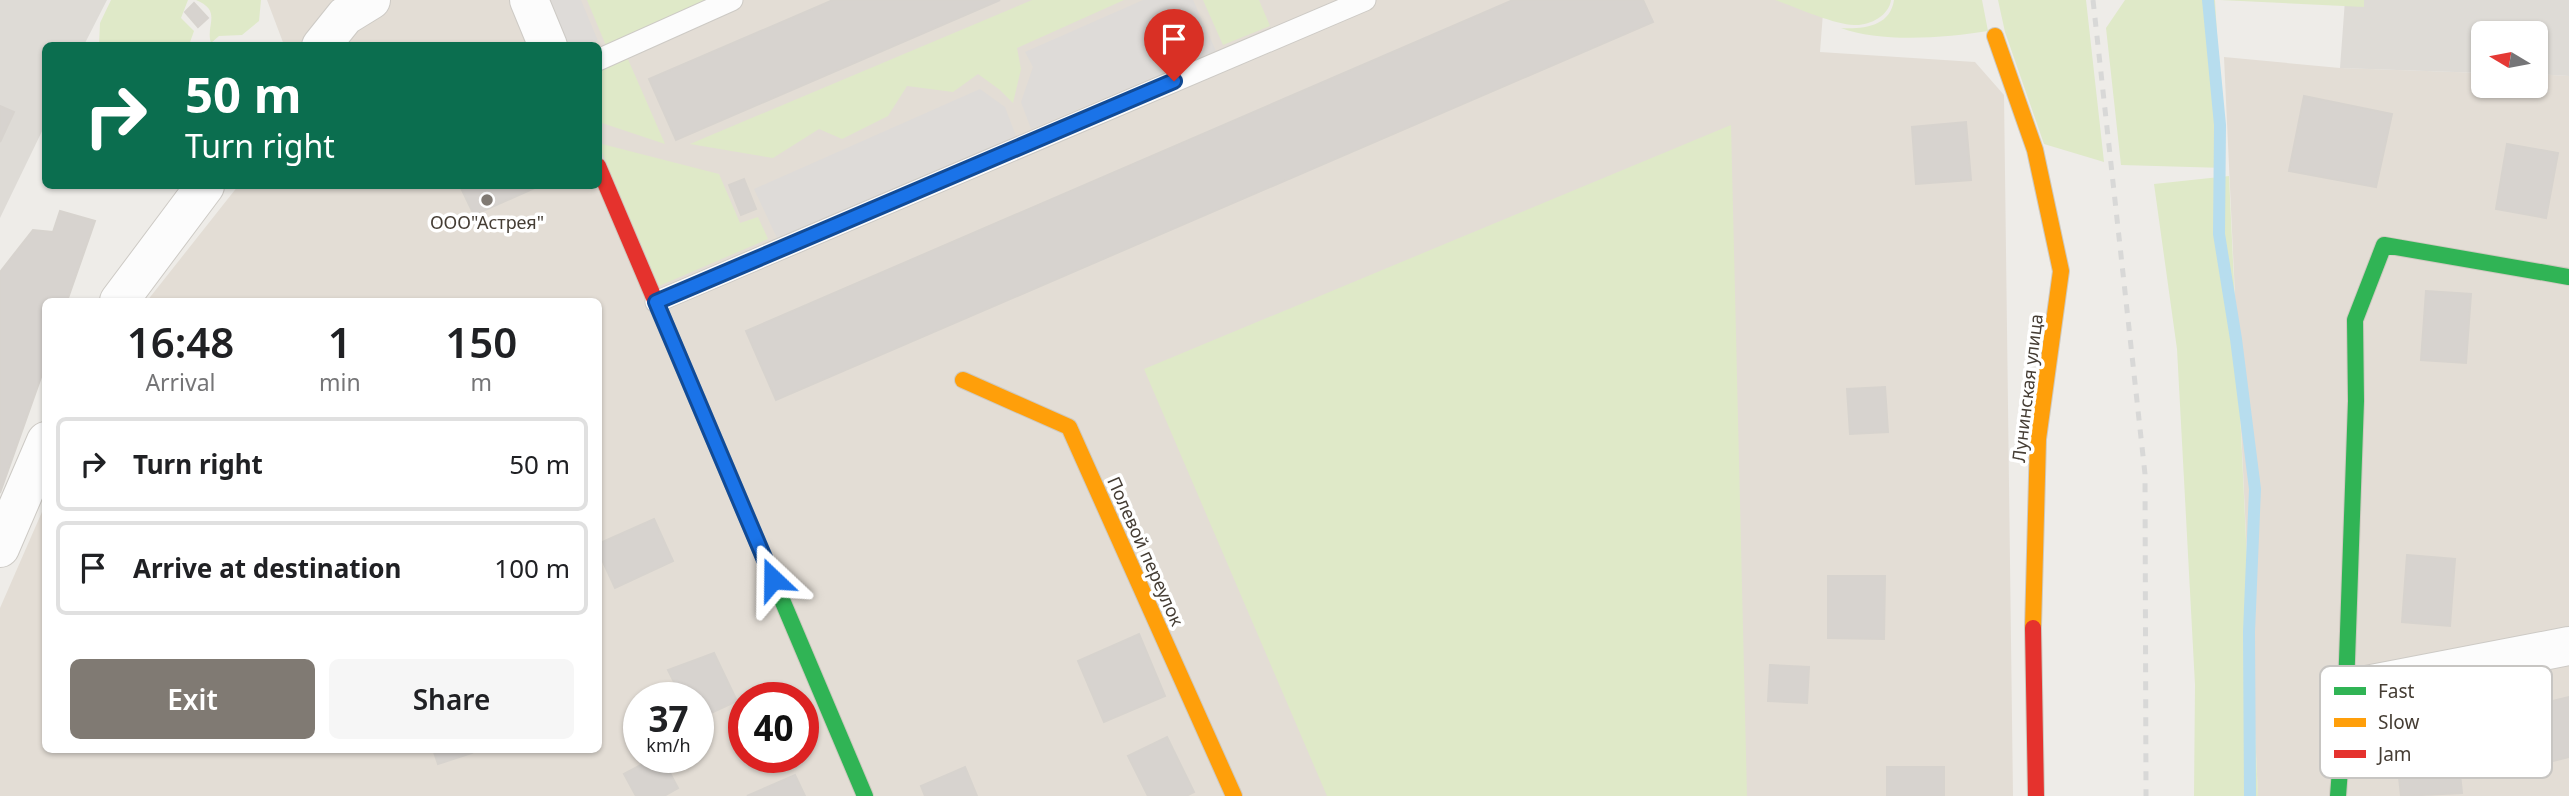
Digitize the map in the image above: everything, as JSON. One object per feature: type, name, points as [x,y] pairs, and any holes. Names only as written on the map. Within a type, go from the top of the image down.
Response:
[{"type":"street","points":[[324,42],[345,16],[372,0]]},
{"type":"street","points":[[528,0],[546,42]]},
{"type":"street","name":"Лунинская улица","points":[[1996,36],[2035,150],[2061,271],[2038,439],[2033,609],[2036,796]]},
{"type":"street","points":[[602,175],[865,796]]},
{"type":"street","points":[[120,298],[203,189]]},
{"type":"street","points":[[2347,666],[2356,401],[2355,320],[2384,245],[2569,276]]},
{"type":"street","name":"Полевой переулок","points":[[964,380],[1069,427],[1234,796]]},
{"type":"street","points":[[0,548],[42,450]]},
{"type":"street","points":[[2465,666],[2569,646]]},
{"type":"street","points":[[2338,796],[2339,778]]},
{"type":"lane","points":[[602,58],[732,0]]},
{"type":"lane","points":[[656,302],[1365,0]]},
{"type":"shaded area","points":[[0,0],[107,0],[86,42],[42,42],[42,131],[0,218]]},
{"type":"shaded area","points":[[267,0],[1824,0],[1820,52],[1975,62],[2004,95],[2013,796],[0,796],[0,608],[42,512],[42,753],[602,753],[602,298],[149,298],[236,189],[602,189],[602,42],[283,42]]},
{"type":"shaded area","points":[[540,0],[581,0],[598,41],[558,42]]},
{"type":"shaded area","points":[[1143,0],[1193,0],[1216,51],[1031,129],[1021,102],[1033,67],[1025,52]]},
{"type":"shaded area","points":[[2345,0],[2569,0],[2569,76],[2548,75],[2548,21],[2471,21],[2471,73],[2340,68]]},
{"type":"shaded area","points":[[2224,57],[2340,68],[2471,73],[2471,98],[2548,98],[2548,75],[2569,76],[2569,796],[2258,796]]},
{"type":"shaded area","points":[[980,89],[1005,107],[1016,136],[777,238],[754,189]]},
{"type":"green space","points":[[111,0],[188,0],[181,18],[194,31],[190,42],[99,42],[100,23]]},
{"type":"green space","points":[[196,0],[261,0],[259,21],[242,35],[219,36],[211,42],[211,14],[204,4]]},
{"type":"green space","points":[[587,0],[716,0],[607,48]]},
{"type":"green space","points":[[1032,0],[1124,0],[1017,48],[1021,69],[1013,103],[978,74],[953,92],[907,86],[888,116],[842,139],[819,129],[773,158],[690,144]]},
{"type":"green space","points":[[1203,0],[1259,0],[1270,26],[1223,45]]},
{"type":"green space","points":[[1775,0],[1891,0],[1886,11],[1877,19],[1854,25],[1826,19]]},
{"type":"green space","points":[[1894,0],[1982,0],[1988,31],[1953,36],[1894,37],[1857,33],[1841,28],[1866,27],[1881,21],[1887,16]]},
{"type":"green space","points":[[1998,0],[2086,0],[2104,162],[2044,144],[2005,32]]},
{"type":"green space","points":[[2125,0],[2215,0],[2225,168],[2121,165],[2106,28]]},
{"type":"green space","points":[[2220,0],[2364,0],[2364,7]]},
{"type":"green space","points":[[627,57],[665,144],[602,123],[602,68]]},
{"type":"green space","points":[[1731,125],[1747,796],[1327,796],[1144,369]]},
{"type":"green space","points":[[602,144],[719,174],[740,223],[758,217],[768,239],[659,286],[602,152]]},
{"type":"green space","points":[[2229,176],[2258,796],[2194,796],[2195,685],[2177,349],[2154,184]]},
{"type":"building","points":[[833,0],[1000,0],[676,140],[649,79]]},
{"type":"building","points":[[1513,0],[1643,0],[1653,22],[776,400],[746,331]]},
{"type":"building","points":[[194,3],[208,18],[198,27],[185,12]]},
{"type":"building","points":[[2304,96],[2392,114],[2376,187],[2289,171]]},
{"type":"building","points":[[0,106],[14,112],[0,142]]},
{"type":"building","points":[[1966,122],[1971,180],[1916,184],[1912,127]]},
{"type":"building","points":[[2507,144],[2558,153],[2546,218],[2496,209]]},
{"type":"building","points":[[744,179],[756,209],[741,215],[729,185]]},
{"type":"building","name":"ООО\"Астрея\"","points":[[461,189],[532,189],[474,215]]},
{"type":"building","points":[[60,211],[95,221],[68,298],[42,298],[42,374],[0,493],[0,272],[33,230],[53,232]]},
{"type":"building","points":[[2426,291],[2471,294],[2466,363],[2421,360]]},
{"type":"building","points":[[1885,387],[1888,432],[1850,434],[1847,389]]},
{"type":"building","points":[[654,519],[673,561],[615,588],[602,560],[602,542]]},
{"type":"building","points":[[2407,555],[2455,559],[2450,626],[2402,622]]},
{"type":"building","points":[[1828,576],[1885,576],[1884,639],[1828,638]]},
{"type":"building","points":[[1139,634],[1165,696],[1104,722],[1078,661]]},
{"type":"building","points":[[714,653],[728,682],[728,705],[714,712],[714,682],[674,682],[668,670]]},
{"type":"building","points":[[1770,665],[1809,667],[1807,703],[1768,701]]},
{"type":"building","points":[[2569,697],[2569,757],[2552,761],[2552,701]]},
{"type":"building","points":[[1167,737],[1194,792],[1186,796],[1148,796],[1128,756]]},
{"type":"building","points":[[434,753],[472,753],[438,764]]},
{"type":"building","points":[[965,767],[977,796],[925,796],[921,786]]},
{"type":"building","points":[[1887,767],[1944,767],[1944,796],[1887,796]]},
{"type":"building","points":[[670,773],[678,788],[664,796],[636,796],[624,774]]},
{"type":"building","points":[[795,775],[805,796],[747,796]]},
{"type":"building","points":[[2399,778],[2460,778],[2462,793],[2401,796]]},
{"type":"waterway","points":[[2208,0],[2220,125],[2219,234],[2236,339],[2255,489],[2249,632],[2250,796]]},
{"type":"railway","points":[[2093,0],[2145,474],[2146,796]]},
{"type":"traffic: fast","points":[[2347,666],[2356,401],[2355,320],[2384,245],[2569,277]]},
{"type":"traffic: fast","points":[[697,399],[865,796]]},
{"type":"traffic: fast","points":[[2338,796],[2339,778]]},
{"type":"traffic: slow","points":[[1995,36],[2035,150],[2061,271],[2038,439],[2033,628]]},
{"type":"traffic: slow","points":[[963,380],[1069,427],[1234,796]]},
{"type":"traffic: jam","points":[[602,175],[697,399]]},
{"type":"traffic: jam","points":[[2033,628],[2036,796]]},
{"type":"place","name":"ООО\"Астрея\"","points":[[487,200]]},
{"type":"route","points":[[773,579],[656,302],[1174,81]]}]
